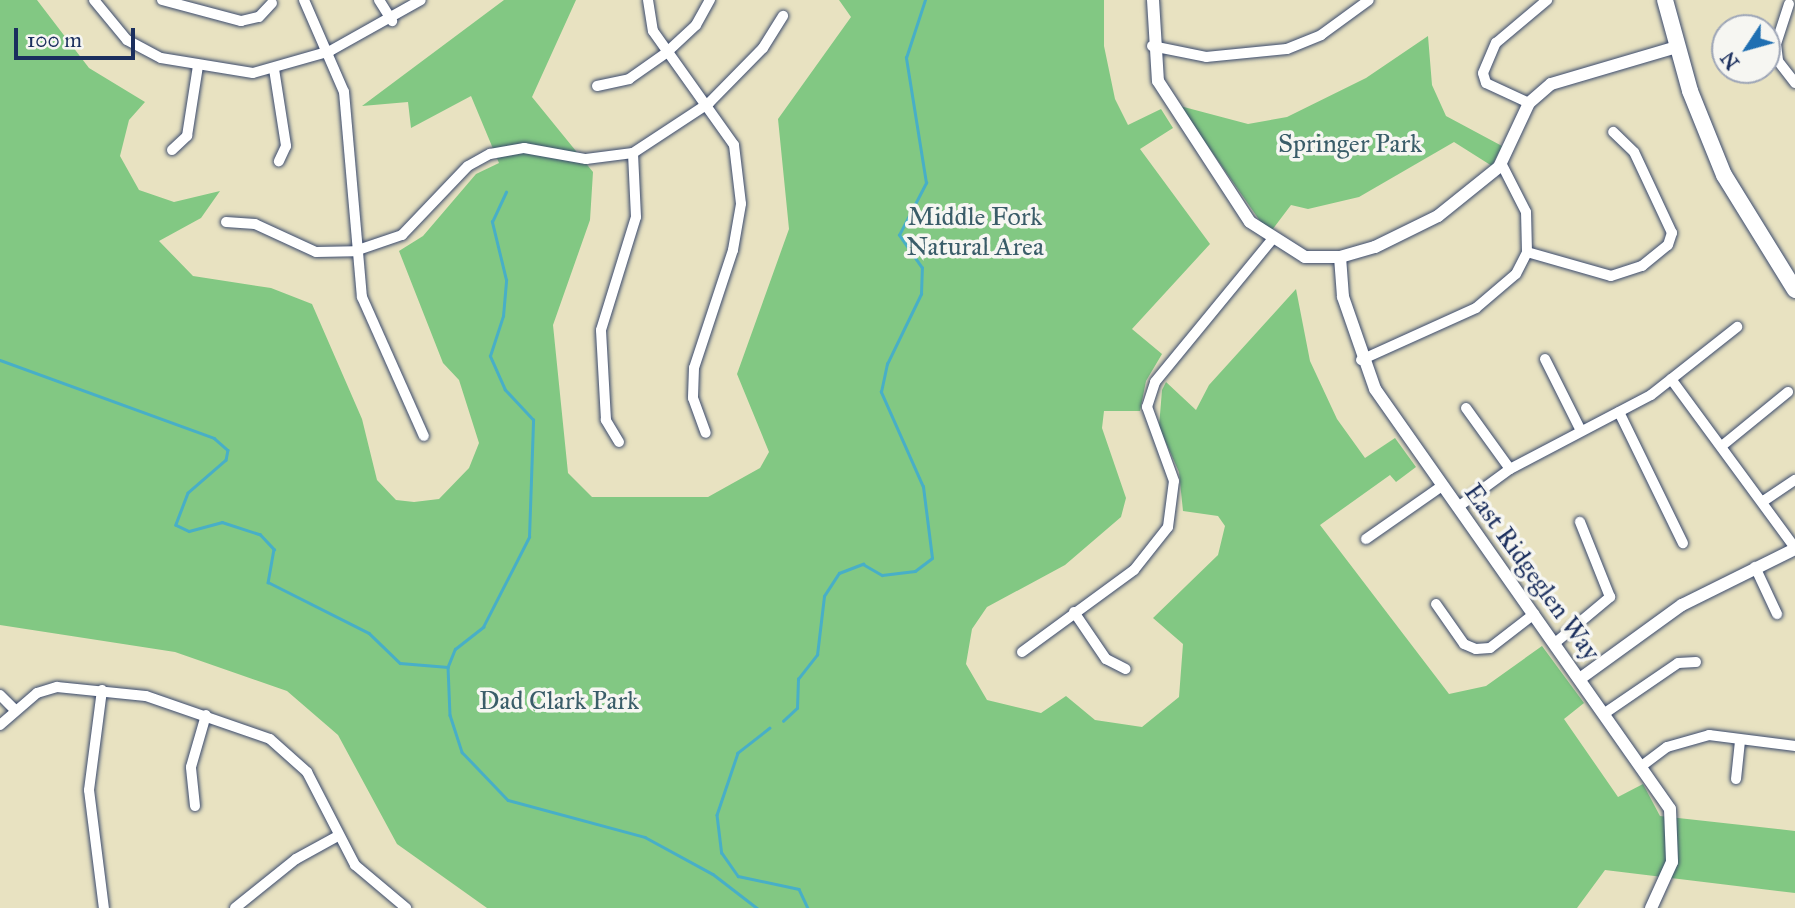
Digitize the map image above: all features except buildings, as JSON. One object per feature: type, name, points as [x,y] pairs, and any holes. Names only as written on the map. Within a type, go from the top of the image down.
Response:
[{"type":"main road","points":[[1665,0],[1677,47],[1724,175],[1795,290]]},
{"type":"street","points":[[94,0],[127,40],[161,58],[228,72],[274,69],[330,51],[391,22],[421,0]]},
{"type":"street","points":[[162,0],[241,21],[259,17],[272,3]]},
{"type":"street","points":[[304,0],[330,51],[348,121],[355,251],[378,345],[424,436]]},
{"type":"street","points":[[379,0],[391,22]]},
{"type":"street","points":[[648,0],[653,31],[666,53],[709,103],[734,145],[741,204],[694,368],[693,398],[706,433]]},
{"type":"street","points":[[597,86],[629,79],[666,53],[696,26],[710,0]]},
{"type":"street","points":[[1153,0],[1152,46],[1158,81],[1178,116],[1250,222],[1271,241],[1305,257],[1340,257],[1438,216],[1501,163],[1529,103],[1578,74],[1677,47]]},
{"type":"street","points":[[1152,46],[1206,57],[1287,49],[1321,35],[1369,0]]},
{"type":"street","points":[[1529,103],[1486,83],[1483,73],[1496,43],[1547,0]]},
{"type":"street","points":[[1789,4],[1776,44],[1778,61],[1795,83]]},
{"type":"street","points":[[226,222],[255,223],[316,252],[355,251],[402,235],[468,166],[490,154],[524,148],[586,159],[633,153],[709,103],[763,48],[783,16]]},
{"type":"street","points":[[172,150],[187,136],[198,66]]},
{"type":"street","points":[[274,69],[286,146],[279,160]]},
{"type":"street","points":[[1527,251],[1611,276],[1643,267],[1668,245],[1672,233],[1634,152],[1613,132]]},
{"type":"street","points":[[619,442],[606,421],[601,330],[636,217],[633,153]]},
{"type":"street","points":[[1362,360],[1502,291],[1527,251],[1526,212],[1501,163]]},
{"type":"street","points":[[1022,652],[1134,569],[1168,527],[1174,481],[1147,407],[1155,382],[1271,241]]},
{"type":"street","name":"East Ridgeglen Way","points":[[1340,257],[1343,297],[1362,360],[1442,486],[1643,765],[1670,809],[1675,839],[1651,908]]},
{"type":"street","points":[[1458,507],[1510,469],[1619,412],[1671,379],[1737,327]]},
{"type":"street","points":[[1545,359],[1581,430]]},
{"type":"street","points":[[1581,678],[1682,605],[1795,548],[1765,500],[1671,379]]},
{"type":"street","points":[[1723,444],[1788,392]]},
{"type":"street","points":[[1466,408],[1510,469]]},
{"type":"street","points":[[1619,412],[1683,543]]},
{"type":"street","points":[[1765,500],[1795,480]]},
{"type":"street","points":[[1366,539],[1442,486]]},
{"type":"street","points":[[1555,643],[1610,597],[1580,522]]},
{"type":"street","points":[[1755,567],[1777,614]]},
{"type":"street","points":[[1436,604],[1464,644],[1476,649],[1490,648],[1534,614]]},
{"type":"street","points":[[1074,612],[1106,659],[1126,669]]},
{"type":"street","points":[[1605,713],[1678,663],[1696,662]]},
{"type":"street","points":[[0,725],[14,709],[57,687],[102,690],[206,715],[291,753],[307,772],[338,836],[376,887],[406,908]]},
{"type":"street","points":[[102,690],[89,790],[104,908]]},
{"type":"street","points":[[0,695],[14,709]]},
{"type":"street","points":[[195,806],[191,766],[206,715]]},
{"type":"street","points":[[1643,765],[1681,741],[1709,735],[1795,746]]},
{"type":"street","points":[[1736,779],[1740,740]]},
{"type":"street","points":[[235,908],[296,859],[338,836]]},
{"type":"street","points":[[248,898],[255,908]]},
{"type":"green space","name":"Dad Clark Park","points":[[0,0],[37,0],[89,68],[145,102],[129,120],[120,156],[139,190],[174,202],[220,191],[201,218],[159,241],[193,276],[271,288],[312,304],[362,419],[377,480],[396,500],[414,502],[439,499],[469,468],[479,443],[459,380],[443,363],[399,251],[423,236],[476,174],[499,163],[471,96],[411,128],[408,102],[362,106],[504,0],[576,0],[532,97],[593,172],[590,220],[553,325],[568,473],[592,497],[708,497],[760,468],[769,452],[737,374],[789,229],[778,119],[851,17],[839,0],[1104,0],[1104,46],[1115,99],[1128,125],[1161,109],[1173,128],[1140,149],[1210,244],[1132,329],[1162,354],[1146,381],[1140,411],[1104,411],[1102,428],[1126,498],[1121,517],[1065,565],[987,607],[972,629],[966,664],[987,700],[1041,713],[1066,696],[1095,720],[1142,727],[1179,697],[1183,644],[1153,618],[1218,555],[1225,526],[1218,516],[1183,511],[1179,472],[1159,427],[1162,390],[1166,382],[1196,410],[1209,385],[1296,289],[1310,361],[1337,419],[1365,458],[1395,438],[1416,467],[1396,482],[1390,475],[1320,525],[1449,694],[1486,686],[1542,646],[1584,703],[1564,719],[1618,797],[1643,784],[1660,816],[1795,831],[1795,893],[1605,870],[1577,908],[487,908],[397,844],[338,735],[287,691],[175,652],[0,625]]},
{"type":"green space","name":"Springer Park","points":[[1428,36],[1432,85],[1446,116],[1502,146],[1492,166],[1454,142],[1359,197],[1308,209],[1291,205],[1269,234],[1180,106],[1248,124],[1287,117],[1366,78]]},
{"type":"waterway","points":[[783,721],[797,708],[798,679],[817,655],[824,596],[839,573],[863,564],[882,575],[915,571],[932,558],[923,487],[881,392],[887,364],[921,294],[922,268],[899,235],[926,183],[906,58],[925,0]]},
{"type":"waterway","points":[[448,666],[455,649],[483,627],[529,537],[533,420],[505,390],[490,356],[503,316],[506,280],[492,222],[506,192]]},
{"type":"waterway","points":[[0,360],[214,438],[228,450],[226,460],[188,493],[176,525],[189,531],[222,522],[260,534],[274,549],[268,582],[369,633],[400,663],[448,667],[450,715],[462,752],[508,800],[645,837],[713,874],[757,908]]},
{"type":"waterway","points":[[770,728],[738,753],[717,815],[722,853],[738,876],[799,889],[808,908]]},
{"type":"park label","name":"Middle Fork Natural Area","points":[[975,232]]}]
